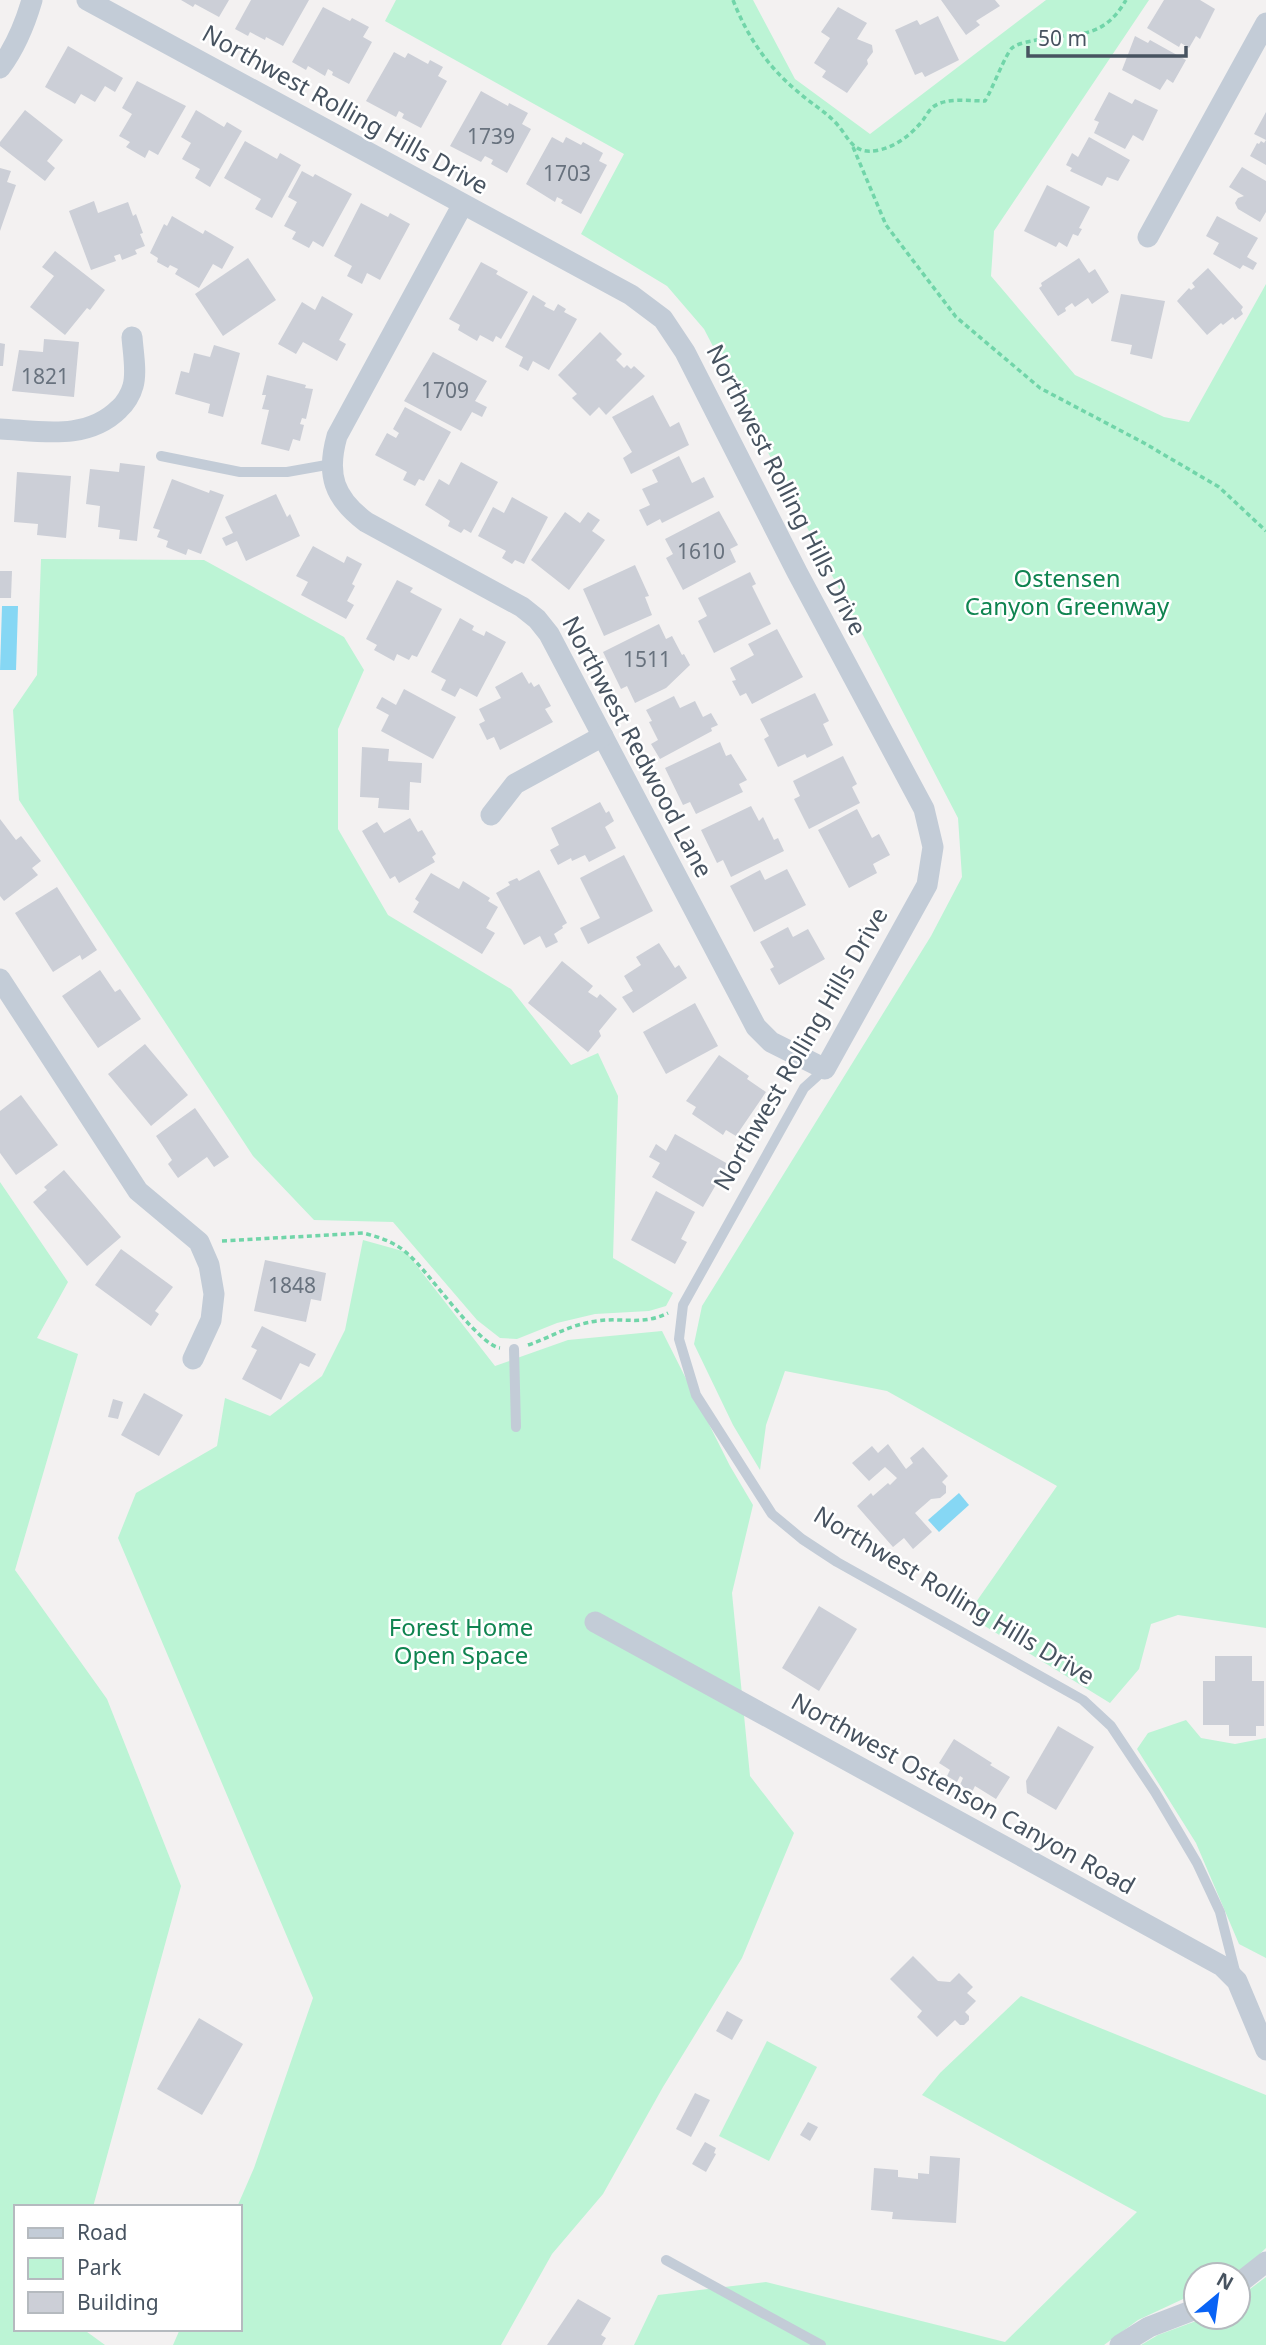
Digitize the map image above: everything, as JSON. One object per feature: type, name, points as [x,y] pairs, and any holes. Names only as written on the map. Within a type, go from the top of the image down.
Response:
[{"type":"street","points":[[0,68],[25,22],[32,0]]},
{"type":"street","name":"Northwest Rolling Hills Drive","points":[[87,0],[631,295],[663,319],[685,352],[797,572],[924,809],[933,847],[927,885],[825,1069]]},
{"type":"street","points":[[1148,237],[1266,23]]},
{"type":"street","name":"Northwest Redwood Lane","points":[[463,205],[337,436],[331,455],[332,475],[339,494],[350,510],[366,522],[522,607],[537,619],[549,634],[756,1027],[771,1042],[825,1069]]},
{"type":"street","points":[[0,429],[70,432],[91,428],[109,419],[124,404],[134,386],[132,337]]},
{"type":"street","points":[[491,816],[515,785],[603,736]]},
{"type":"street","points":[[0,979],[138,1191],[199,1242],[209,1265],[214,1294],[211,1320],[193,1359]]},
{"type":"street","name":"Northwest Ostenson Canyon Road","points":[[595,1622],[1222,1966],[1237,1981],[1266,2050]]},
{"type":"street","points":[[1252,2273],[1266,2262]]},
{"type":"street","points":[[1120,2345],[1149,2328],[1182,2315]]},
{"type":"lane","points":[[161,456],[240,472],[287,472],[332,464]]},
{"type":"lane","name":"Northwest Rolling Hills Drive","points":[[825,1069],[804,1088],[683,1305],[679,1339],[696,1395],[772,1514],[802,1539],[837,1562],[1083,1700],[1111,1726],[1155,1791],[1197,1863],[1220,1912],[1237,1981]]},
{"type":"lane","points":[[514,1349],[516,1427]]},
{"type":"lane","points":[[666,2260],[821,2345]]},
{"type":"path","points":[[733,0],[742,24],[756,48],[775,71],[836,123],[853,147],[886,225],[956,317],[1040,388],[1144,443],[1219,487],[1266,531]]},
{"type":"path","points":[[853,147],[862,151],[894,144],[910,134],[933,107],[946,102],[985,102],[1011,49],[1051,36],[1081,34],[1098,28],[1112,22],[1126,0]]},
{"type":"path","points":[[199,1242],[363,1233],[384,1239],[406,1252],[472,1328],[493,1347],[514,1349],[532,1345],[570,1326],[600,1320],[657,1319],[683,1305]]},
{"type":"green space","name":"Ostensen Canyon Greenway","points":[[396,0],[753,0],[795,79],[870,134],[1046,0],[1149,0],[994,231],[991,276],[1075,375],[1164,417],[1189,422],[1266,284],[1266,1628],[1178,1615],[1151,1624],[1139,1669],[1110,1703],[967,1615],[1057,1486],[887,1391],[785,1371],[766,1425],[760,1470],[733,1425],[694,1344],[702,1306],[931,936],[962,877],[958,818],[704,329],[667,286],[581,234],[624,154],[385,21]]},
{"type":"green space","points":[[41,559],[204,560],[344,637],[364,670],[338,729],[338,829],[388,915],[511,989],[571,1065],[598,1053],[618,1096],[613,1258],[673,1293],[666,1306],[649,1311],[595,1314],[557,1323],[517,1339],[500,1338],[477,1320],[393,1222],[314,1220],[253,1156],[19,800],[13,710],[37,675]]},
{"type":"green space","points":[[0,1182],[68,1282],[37,1338],[78,1354],[15,1570],[107,1699],[181,1886],[94,2205],[14,2205],[14,2331],[86,2331],[105,2345],[0,2345]]},
{"type":"green space","name":"Forest Home Open Space","points":[[363,1240],[406,1252],[495,1366],[568,1340],[662,1331],[730,1466],[753,1505],[732,1593],[750,1776],[794,1833],[742,1958],[663,2087],[603,2194],[552,2254],[501,2345],[173,2345],[179,2331],[242,2331],[242,2205],[238,2205],[254,2168],[313,1998],[118,1538],[136,1493],[217,1446],[225,1398],[270,1416],[322,1376],[345,1330]]},
{"type":"green space","points":[[1186,1720],[1201,1738],[1235,1744],[1266,1738],[1266,1958],[1239,1944],[1196,1843],[1137,1749],[1148,1733]]},
{"type":"green space","points":[[1021,1996],[1266,2095],[1266,2248],[1252,2261],[1182,2261],[1182,2300],[1138,2320],[1104,2345],[634,2345],[658,2295],[766,2282],[1005,2342],[1137,2212],[922,2095],[940,2073]]},
{"type":"green space","points":[[767,2041],[817,2067],[769,2161],[719,2136]]},
{"type":"green space","points":[[1266,2277],[1266,2345],[1141,2345],[1182,2326],[1182,2331],[1252,2331],[1252,2288]]},
{"type":"water","points":[[2,606],[18,606],[16,670],[0,670]]},
{"type":"water","points":[[959,1493],[969,1505],[939,1532],[928,1520]]},
{"type":"building","points":[[181,0],[229,0],[219,17]]},
{"type":"building","points":[[251,0],[309,0],[283,46],[266,37],[265,40],[250,32],[248,36],[235,29]]},
{"type":"building","points":[[941,0],[995,0],[1000,6],[976,21],[980,25],[966,35]]},
{"type":"building","points":[[1164,0],[1200,0],[1215,9],[1200,39],[1196,36],[1189,48],[1181,43],[1179,47],[1147,28]]},
{"type":"building","points":[[323,7],[369,27],[363,37],[372,42],[349,84],[332,75],[333,72],[328,69],[325,76],[308,66],[306,70],[292,62]]},
{"type":"building","points":[[838,7],[867,23],[857,39],[872,45],[873,52],[867,60],[868,64],[847,93],[822,77],[826,71],[814,63],[830,38],[821,32]]},
{"type":"building","points":[[938,16],[959,60],[925,77],[922,72],[915,75],[895,30],[917,20],[920,25]]},
{"type":"building","points":[[1135,36],[1148,43],[1150,40],[1186,60],[1173,83],[1167,79],[1160,90],[1122,70]]},
{"type":"building","points":[[68,46],[123,78],[115,92],[105,86],[95,102],[81,94],[75,104],[45,87]]},
{"type":"building","points":[[394,52],[405,58],[408,53],[428,64],[430,60],[443,67],[438,76],[447,81],[421,128],[402,118],[404,114],[399,111],[396,117],[366,101]]},
{"type":"building","points":[[137,81],[186,106],[158,155],[149,150],[145,158],[126,147],[130,142],[119,136],[132,114],[122,108]]},
{"type":"building","points":[[481,91],[508,106],[509,103],[528,113],[522,124],[531,129],[507,173],[491,164],[493,160],[485,156],[481,162],[450,146]]},
{"type":"building","points":[[1109,92],[1132,104],[1135,99],[1158,110],[1143,141],[1133,135],[1125,149],[1094,133],[1099,122],[1094,120]]},
{"type":"building","points":[[25,110],[63,140],[47,161],[55,168],[45,181],[0,146],[0,142]]},
{"type":"building","points":[[196,110],[224,127],[227,122],[242,131],[210,187],[195,178],[200,169],[182,159],[191,143],[181,137]]},
{"type":"building","points":[[1266,112],[1266,140],[1254,134]]},
{"type":"building","points":[[552,137],[563,143],[566,137],[581,145],[583,142],[603,153],[599,161],[607,165],[581,214],[561,203],[563,200],[557,197],[555,202],[526,184]]},
{"type":"building","points":[[1089,137],[1130,160],[1118,181],[1107,177],[1102,186],[1070,171],[1072,168],[1066,165],[1072,153],[1078,157]]},
{"type":"building","points":[[1266,140],[1266,165],[1250,156],[1257,143],[1264,143]]},
{"type":"building","points":[[245,141],[277,159],[280,153],[301,165],[272,218],[255,209],[261,199],[224,178]]},
{"type":"building","points":[[1242,167],[1266,181],[1266,212],[1260,222],[1238,209],[1235,203],[1238,198],[1244,196],[1229,187]]},
{"type":"building","points":[[0,168],[11,171],[7,182],[16,185],[0,231]]},
{"type":"building","points":[[302,171],[313,177],[315,174],[352,194],[323,247],[313,241],[309,248],[292,239],[296,232],[284,226],[297,202],[288,197]]},
{"type":"building","points":[[1047,185],[1090,207],[1079,228],[1082,229],[1078,236],[1073,234],[1067,247],[1059,242],[1056,247],[1024,231]]},
{"type":"building","points":[[94,201],[98,213],[128,202],[133,216],[136,214],[145,246],[135,250],[137,254],[122,260],[120,254],[114,256],[116,261],[91,270],[69,211]]},
{"type":"building","points":[[361,203],[388,217],[390,213],[410,224],[380,280],[367,273],[362,284],[347,276],[352,266],[334,256]]},
{"type":"building","points":[[172,216],[203,234],[205,230],[234,247],[222,269],[213,264],[199,288],[175,274],[178,269],[170,265],[168,268],[157,262],[158,258],[150,253],[164,224],[167,226]]},
{"type":"building","points":[[1217,216],[1258,238],[1247,257],[1257,263],[1253,270],[1243,265],[1240,269],[1213,254],[1219,243],[1206,236]]},
{"type":"building","points":[[55,251],[105,290],[65,335],[30,307],[54,276],[42,267]]},
{"type":"building","points":[[248,258],[276,300],[223,336],[195,294]]},
{"type":"building","points":[[1079,258],[1089,273],[1095,269],[1109,292],[1092,304],[1088,298],[1075,307],[1072,303],[1058,316],[1039,288],[1041,283]]},
{"type":"building","points":[[481,262],[528,292],[501,339],[496,336],[493,342],[480,335],[477,341],[458,330],[460,325],[449,319]]},
{"type":"building","points":[[1208,268],[1243,307],[1243,314],[1235,320],[1233,317],[1223,325],[1221,323],[1207,335],[1177,301],[1189,288],[1191,290],[1195,287],[1192,283]]},
{"type":"building","points":[[1121,294],[1165,301],[1152,359],[1130,354],[1132,345],[1111,341]]},
{"type":"building","points":[[533,295],[546,303],[544,306],[554,311],[558,304],[566,309],[564,312],[577,319],[549,370],[533,361],[528,371],[519,366],[523,357],[505,347]]},
{"type":"building","points":[[322,296],[353,314],[339,340],[346,344],[337,361],[303,342],[296,354],[278,344],[302,302],[315,310]]},
{"type":"building","points":[[600,332],[622,354],[616,360],[624,368],[627,365],[631,369],[634,366],[645,376],[606,415],[599,407],[590,416],[572,398],[577,394],[558,375]]},
{"type":"building","points":[[44,339],[79,342],[74,397],[12,391],[19,350],[43,352]]},
{"type":"building","points":[[0,343],[5,344],[3,366],[0,366]]},
{"type":"building","points":[[214,345],[240,353],[223,417],[208,413],[210,404],[175,394],[181,371],[189,373],[194,353],[210,357]]},
{"type":"building","points":[[433,352],[487,381],[475,401],[487,407],[482,417],[472,412],[461,431],[404,401]]},
{"type":"building","points":[[267,375],[313,389],[306,419],[302,418],[300,424],[304,425],[300,441],[293,439],[289,451],[261,444],[269,410],[262,409]]},
{"type":"building","points":[[653,395],[670,427],[679,422],[689,445],[631,474],[623,458],[632,452],[612,417]]},
{"type":"building","points":[[405,407],[451,432],[424,481],[419,479],[415,486],[403,480],[407,472],[375,455],[387,433],[396,438],[399,433],[393,429]]},
{"type":"building","points":[[679,456],[692,483],[704,477],[714,497],[662,523],[660,519],[647,526],[639,510],[650,505],[642,489],[658,482],[652,470]]},
{"type":"building","points":[[461,462],[498,482],[471,533],[464,529],[461,533],[448,526],[450,521],[425,505],[439,479],[449,485]]},
{"type":"building","points":[[120,463],[145,466],[137,541],[119,539],[120,530],[98,527],[100,506],[86,504],[90,469],[119,472]]},
{"type":"building","points":[[17,472],[71,476],[66,538],[37,535],[38,524],[14,522]]},
{"type":"building","points":[[172,479],[209,493],[210,490],[224,495],[201,554],[188,549],[186,555],[166,547],[168,541],[157,537],[160,530],[153,528]]},
{"type":"building","points":[[276,494],[287,517],[290,514],[300,536],[246,561],[237,541],[226,546],[222,538],[233,533],[225,517]]},
{"type":"building","points":[[512,497],[548,517],[524,564],[515,560],[512,564],[502,558],[506,551],[478,536],[493,507],[504,513]]},
{"type":"building","points":[[719,511],[738,545],[730,549],[736,562],[683,590],[666,558],[673,554],[665,539]]},
{"type":"building","points":[[565,512],[580,523],[588,512],[600,520],[592,531],[605,540],[569,590],[531,560]]},
{"type":"building","points":[[313,546],[344,563],[347,556],[362,564],[347,601],[354,605],[346,619],[301,595],[308,582],[296,576]]},
{"type":"building","points":[[635,565],[649,596],[645,597],[652,615],[604,636],[583,589]]},
{"type":"building","points":[[0,571],[12,571],[11,598],[0,598]]},
{"type":"building","points":[[750,572],[756,584],[752,586],[771,624],[714,653],[698,621],[707,616],[698,598]]},
{"type":"building","points":[[397,580],[413,588],[410,592],[442,609],[417,657],[412,655],[409,660],[397,654],[394,661],[374,650],[377,645],[366,639]]},
{"type":"building","points":[[460,618],[474,626],[472,630],[484,636],[486,631],[506,642],[477,697],[460,688],[455,697],[441,690],[446,680],[431,672]]},
{"type":"building","points":[[659,624],[666,639],[672,636],[690,665],[666,688],[635,703],[627,686],[621,689],[603,652]]},
{"type":"building","points":[[777,629],[803,677],[752,704],[746,693],[740,696],[732,681],[736,680],[730,668],[754,655],[748,644]]},
{"type":"building","points":[[522,672],[529,684],[531,682],[534,687],[539,684],[551,706],[545,709],[553,722],[500,750],[494,737],[487,740],[479,724],[485,721],[479,709],[501,698],[495,687]]},
{"type":"building","points":[[404,689],[456,717],[433,759],[381,731],[389,715],[376,708],[382,697],[396,705]]},
{"type":"building","points":[[815,693],[829,721],[823,724],[833,745],[807,758],[805,754],[778,767],[764,739],[769,736],[760,719]]},
{"type":"building","points":[[674,696],[680,708],[695,701],[703,717],[711,713],[718,725],[711,728],[712,731],[660,759],[651,744],[658,740],[646,710]]},
{"type":"building","points":[[720,742],[726,756],[731,754],[747,780],[739,784],[743,792],[696,814],[690,802],[683,805],[665,768]]},
{"type":"building","points":[[362,747],[389,749],[388,761],[422,763],[421,783],[410,782],[409,810],[378,808],[379,798],[360,797]]},
{"type":"building","points":[[843,756],[857,784],[852,787],[860,803],[809,829],[794,799],[800,796],[793,781]]},
{"type":"building","points":[[600,802],[614,821],[605,827],[616,848],[589,862],[585,855],[558,865],[550,850],[559,845],[551,828]]},
{"type":"building","points":[[751,806],[759,821],[763,817],[774,840],[778,838],[784,851],[731,877],[723,860],[717,863],[701,830]]},
{"type":"building","points":[[857,809],[872,838],[879,834],[890,855],[873,864],[877,873],[849,888],[818,830]]},
{"type":"building","points":[[410,818],[418,832],[422,830],[436,854],[432,857],[435,862],[399,883],[395,876],[390,879],[362,831],[377,822],[384,833]]},
{"type":"building","points":[[0,819],[16,840],[21,836],[41,861],[32,868],[38,875],[4,901],[0,896]]},
{"type":"building","points":[[624,855],[653,911],[588,944],[580,928],[600,918],[580,878]]},
{"type":"building","points":[[787,869],[806,905],[754,932],[730,886],[760,870],[765,880]]},
{"type":"building","points":[[539,870],[567,923],[554,934],[558,942],[546,948],[540,936],[524,945],[496,893],[510,885],[508,882],[517,878],[519,881]]},
{"type":"building","points":[[431,873],[459,889],[463,881],[490,898],[488,901],[498,907],[486,928],[495,933],[482,954],[413,912],[419,902],[415,899]]},
{"type":"building","points":[[57,887],[97,950],[82,960],[80,955],[53,972],[15,913]]},
{"type":"building","points":[[788,927],[793,937],[808,929],[825,959],[779,985],[770,969],[774,967],[760,942]]},
{"type":"building","points":[[659,943],[675,968],[679,965],[687,978],[633,1013],[622,997],[633,991],[624,976],[641,965],[636,957]]},
{"type":"building","points":[[562,961],[593,986],[588,992],[597,998],[600,994],[617,1009],[599,1031],[601,1036],[588,1052],[528,1003]]},
{"type":"building","points":[[100,970],[115,992],[120,989],[141,1019],[98,1048],[62,996]]},
{"type":"building","points":[[695,1003],[718,1046],[666,1074],[643,1032]]},
{"type":"building","points":[[145,1044],[188,1095],[151,1126],[108,1074]]},
{"type":"building","points":[[719,1055],[766,1092],[736,1136],[726,1130],[723,1135],[692,1114],[696,1107],[686,1101]]},
{"type":"building","points":[[21,1095],[58,1145],[16,1175],[0,1153],[0,1111]]},
{"type":"building","points":[[195,1108],[229,1157],[214,1167],[207,1157],[178,1178],[168,1164],[172,1160],[156,1136]]},
{"type":"building","points":[[675,1134],[728,1164],[703,1207],[652,1177],[660,1163],[649,1157],[656,1144],[666,1151]]},
{"type":"building","points":[[64,1170],[121,1237],[87,1266],[33,1202],[47,1190],[44,1187]]},
{"type":"building","points":[[656,1191],[695,1212],[681,1239],[687,1242],[675,1264],[631,1240]]},
{"type":"building","points":[[121,1249],[173,1287],[155,1311],[159,1314],[151,1326],[95,1285]]},
{"type":"building","points":[[265,1260],[326,1273],[321,1301],[311,1299],[306,1322],[254,1311]]},
{"type":"building","points":[[262,1326],[316,1354],[309,1367],[300,1363],[281,1400],[242,1379],[257,1350],[251,1347]]},
{"type":"building","points":[[144,1393],[183,1415],[159,1456],[121,1435]]},
{"type":"building","points":[[113,1399],[123,1402],[118,1419],[108,1417]]},
{"type":"building","points":[[888,1444],[906,1469],[913,1463],[910,1458],[923,1447],[948,1476],[942,1482],[946,1486],[946,1493],[940,1498],[931,1499],[915,1513],[932,1532],[913,1549],[904,1538],[893,1547],[857,1506],[871,1493],[873,1496],[897,1478],[885,1467],[869,1481],[852,1463],[872,1446],[878,1453]]},
{"type":"building","points":[[819,1606],[857,1629],[819,1691],[782,1668]]},
{"type":"building","points":[[1215,1656],[1252,1656],[1252,1681],[1264,1681],[1264,1726],[1256,1726],[1256,1736],[1229,1736],[1229,1725],[1203,1725],[1203,1681],[1215,1681]]},
{"type":"building","points":[[1058,1726],[1094,1747],[1056,1810],[1027,1793],[1026,1781]]},
{"type":"building","points":[[954,1739],[1010,1777],[996,1799],[975,1786],[972,1792],[960,1785],[963,1778],[960,1776],[957,1782],[947,1776],[950,1770],[939,1763]]},
{"type":"building","points":[[913,1956],[938,1981],[950,1982],[959,1973],[973,1987],[967,1993],[976,2001],[965,2012],[969,2020],[964,2025],[955,2020],[937,2037],[917,2017],[922,2011],[890,1979]]},
{"type":"building","points":[[727,2011],[743,2020],[732,2040],[716,2031]]},
{"type":"building","points":[[199,2018],[243,2044],[202,2115],[157,2089]]},
{"type":"building","points":[[695,2093],[710,2100],[691,2137],[676,2129]]},
{"type":"building","points":[[808,2122],[818,2127],[810,2141],[800,2135]]},
{"type":"building","points":[[705,2142],[716,2148],[716,2154],[706,2172],[692,2164]]},
{"type":"building","points":[[930,2156],[960,2158],[956,2223],[892,2219],[893,2212],[871,2210],[874,2168],[898,2170],[898,2177],[918,2179],[918,2173],[929,2174]]},
{"type":"building","points":[[578,2299],[611,2318],[601,2335],[606,2338],[602,2345],[547,2345]]}]
